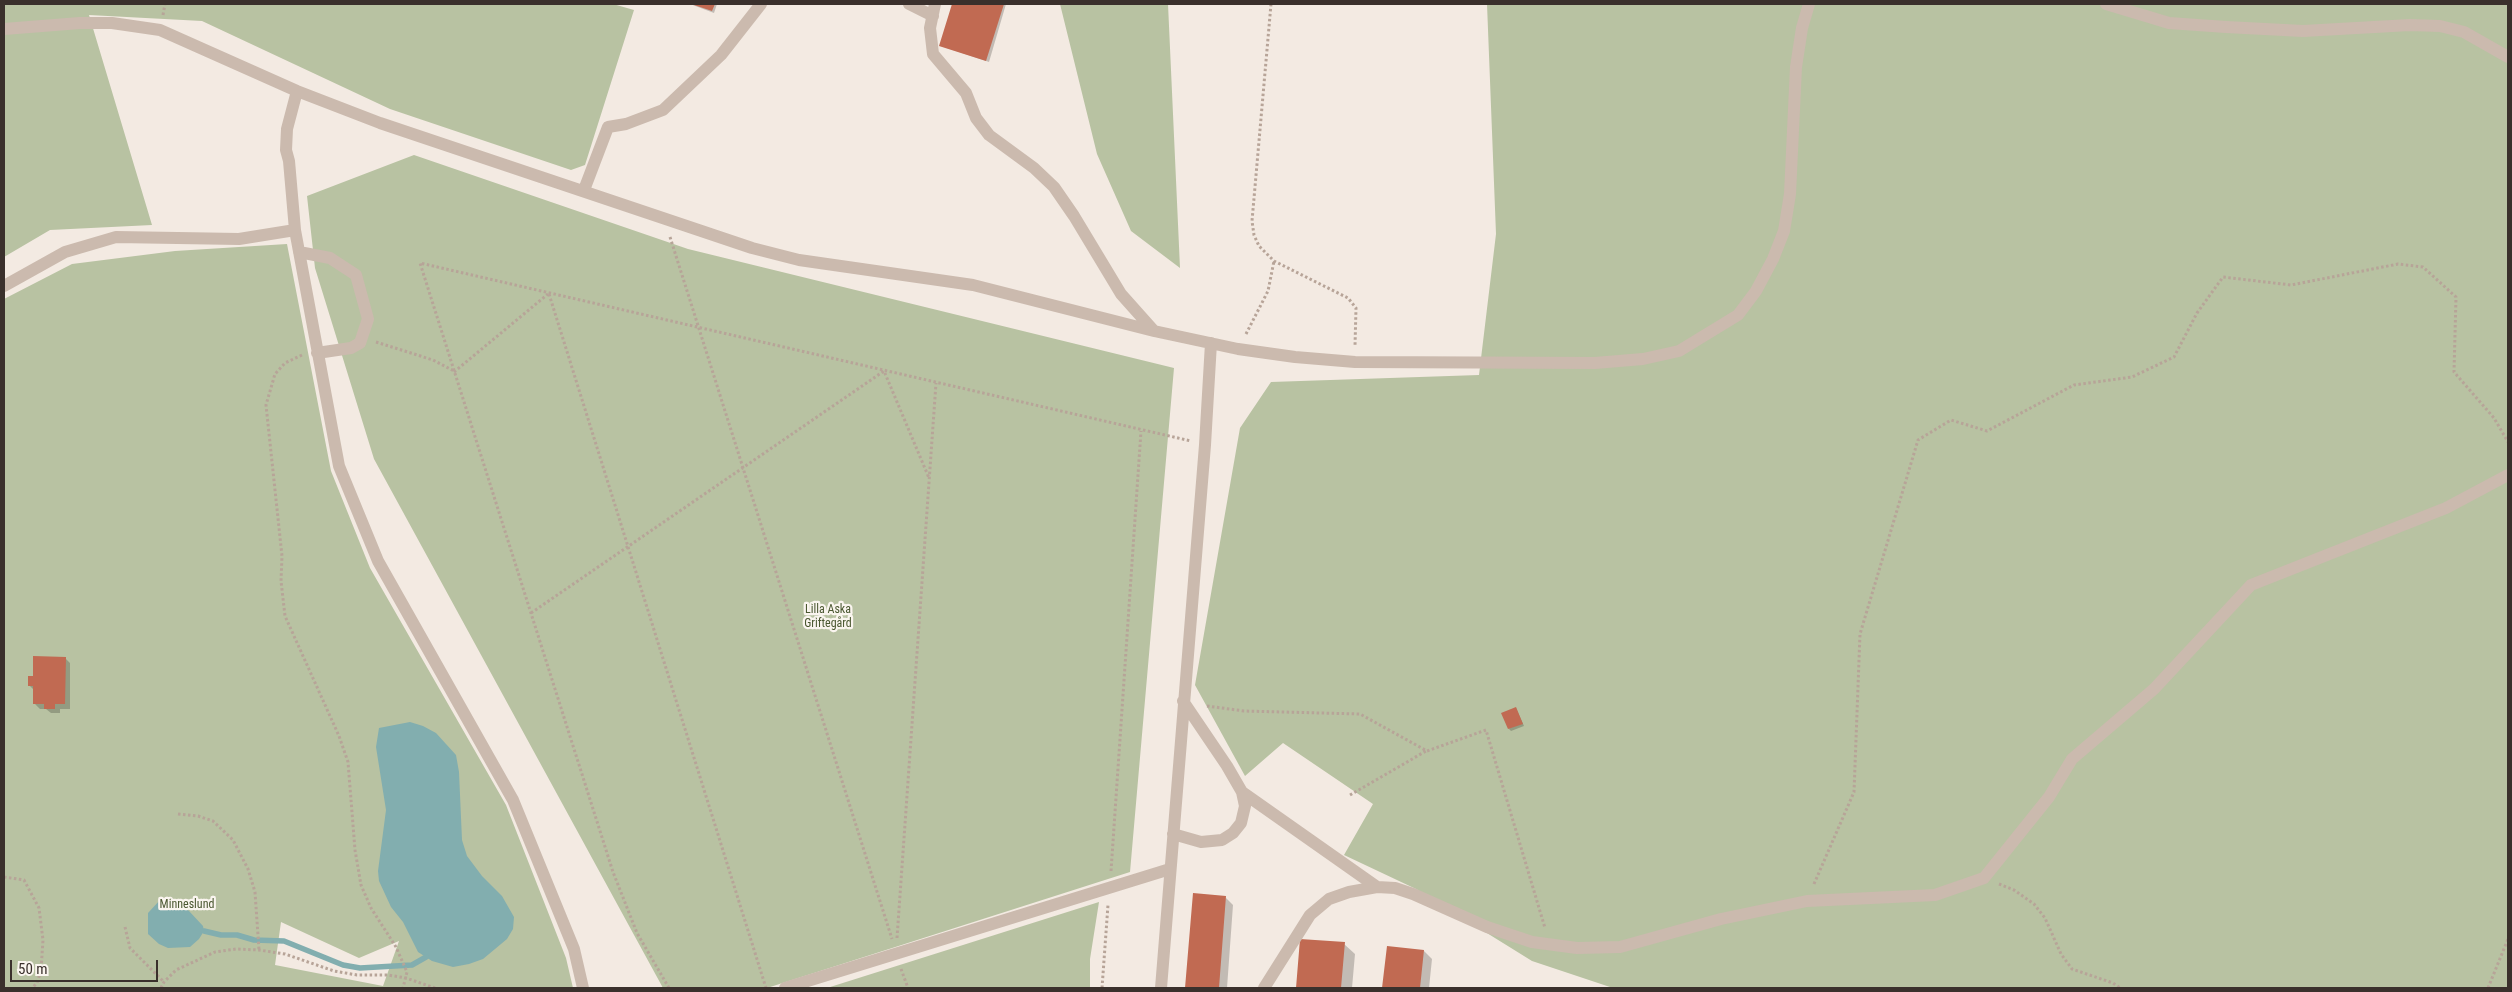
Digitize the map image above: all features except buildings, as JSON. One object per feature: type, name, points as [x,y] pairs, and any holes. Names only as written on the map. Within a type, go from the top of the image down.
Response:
[{"type":"street","points":[[584,190],[608,126],[626,124],[663,110],[721,54],[761,4]]},
{"type":"street","points":[[909,4],[934,10],[930,28],[933,54],[966,93],[976,118],[989,134],[1034,168],[1054,187],[1122,294],[1154,330]]},
{"type":"street","points":[[4,29],[112,22],[160,30],[297,92],[380,123],[752,248],[800,260],[973,285],[1238,349],[1355,362],[1595,363],[1643,359],[1679,350],[1709,335],[1738,316],[1756,292],[1773,259],[1784,230],[1790,194],[1796,67],[1802,28],[1809,4]]},
{"type":"street","points":[[2106,4],[2169,23],[2226,27],[2303,31],[2410,25],[2440,26],[2464,32],[2508,57]]},
{"type":"street","points":[[297,92],[287,129],[286,150],[290,160],[295,230],[339,466],[378,561],[513,800],[574,949],[583,988]]},
{"type":"street","points":[[4,286],[64,252],[116,237],[239,239],[295,230]]},
{"type":"street","points":[[299,252],[330,258],[356,275],[368,319],[360,343],[351,348],[317,354]]},
{"type":"street","points":[[1161,988],[1183,695],[1205,445],[1210,343]]},
{"type":"street","points":[[1264,988],[1310,915],[1329,899],[1350,892],[1377,887],[1395,888],[1413,894],[1487,927],[1532,942],[1577,948],[1620,946],[1721,919],[1807,901],[1935,895],[1984,878],[2048,797],[2072,759],[2154,689],[2251,585],[2446,508],[2508,475]]},
{"type":"street","points":[[1173,834],[1201,842],[1222,840],[1241,823],[1245,806],[1242,792],[1183,695]]},
{"type":"street","points":[[1242,792],[1285,819],[1377,887]]},
{"type":"street","points":[[784,988],[1170,869]]},
{"type":"path","points":[[1271,4],[1252,221],[1259,246],[1274,261],[1338,291],[1348,298],[1356,308],[1355,362]]},
{"type":"path","points":[[664,218],[908,988]]},
{"type":"path","points":[[1238,349],[1268,291],[1274,261]]},
{"type":"path","points":[[669,988],[638,933],[614,872],[420,263],[1205,445]]},
{"type":"path","points":[[1807,901],[1854,792],[1860,634],[1918,440],[1951,420],[1987,430],[2074,385],[2132,377],[2174,357],[2197,313],[2222,277],[2292,285],[2398,264],[2423,267],[2456,297],[2454,372],[2494,418],[2508,442]]},
{"type":"path","points":[[454,372],[549,293]]},
{"type":"path","points":[[549,293],[766,988]]},
{"type":"path","points":[[360,343],[372,341],[390,346],[433,360],[454,372]]},
{"type":"path","points":[[317,354],[297,356],[285,363],[275,374],[266,405],[282,556],[280,581],[285,616],[339,736],[348,762],[355,850],[361,885],[371,908],[402,959],[407,972],[402,988]]},
{"type":"path","points":[[531,614],[884,371]]},
{"type":"path","points":[[884,371],[930,478]]},
{"type":"path","points":[[896,954],[936,383]]},
{"type":"path","points":[[1102,988],[1141,431]]},
{"type":"path","points":[[1183,695],[1200,706],[1244,711],[1360,714],[1427,751]]},
{"type":"path","points":[[1350,795],[1427,751],[1486,730],[1506,804],[1550,945]]},
{"type":"path","points":[[178,814],[198,816],[213,822],[233,840],[248,869],[255,892],[259,950]]},
{"type":"path","points":[[4,877],[24,880],[39,908],[43,940],[41,970],[37,983],[32,988]]},
{"type":"path","points":[[1984,878],[2014,890],[2034,904],[2045,918],[2061,954],[2072,970],[2113,983],[2120,988]]},
{"type":"path","points":[[125,927],[130,948],[164,982]]},
{"type":"path","points":[[2488,988],[2508,940]]},
{"type":"path","points":[[161,988],[164,982],[176,970],[215,952],[236,949],[285,954],[334,972],[406,978],[436,988]]},
{"type":"green space","points":[[4,4],[613,4],[634,10],[585,165],[571,170],[390,109],[202,21],[89,15],[152,225],[50,230],[4,257]]},
{"type":"green space","points":[[1060,4],[1168,4],[1180,268],[1131,231],[1097,154]]},
{"type":"green space","points":[[1487,4],[2508,4],[2508,988],[1613,988],[1532,961],[1416,889],[1344,855],[1373,804],[1283,743],[1245,776],[1195,685],[1240,428],[1271,382],[1479,375],[1496,234]]},
{"type":"green space","name":"Lilla Aska Griftegård","points":[[414,155],[688,249],[1174,368],[1130,872],[767,988],[663,988],[374,459],[315,268],[307,196]]},
{"type":"green space","name":"Minneslund","points":[[287,244],[331,471],[370,568],[506,805],[566,958],[573,988],[4,988],[4,299],[72,264],[175,251]],"holes":[[[281,922],[359,958],[399,941],[383,986],[275,965]]]},
{"type":"green space","points":[[1099,902],[1090,959],[1090,988],[827,988]]},
{"type":"water","points":[[410,722],[436,733],[456,755],[459,772],[462,840],[467,856],[482,876],[502,896],[514,917],[513,929],[507,939],[483,959],[469,964],[453,967],[432,961],[418,952],[403,922],[391,907],[379,881],[378,871],[386,810],[376,747],[379,728]]},
{"type":"water","points":[[160,900],[169,900],[177,903],[189,911],[203,926],[204,931],[199,939],[190,947],[168,948],[159,944],[148,934],[148,913]]},
{"type":"waterway","points":[[204,931],[221,935],[237,935],[254,940],[284,941],[343,965],[360,968],[412,965],[426,957]]}]
